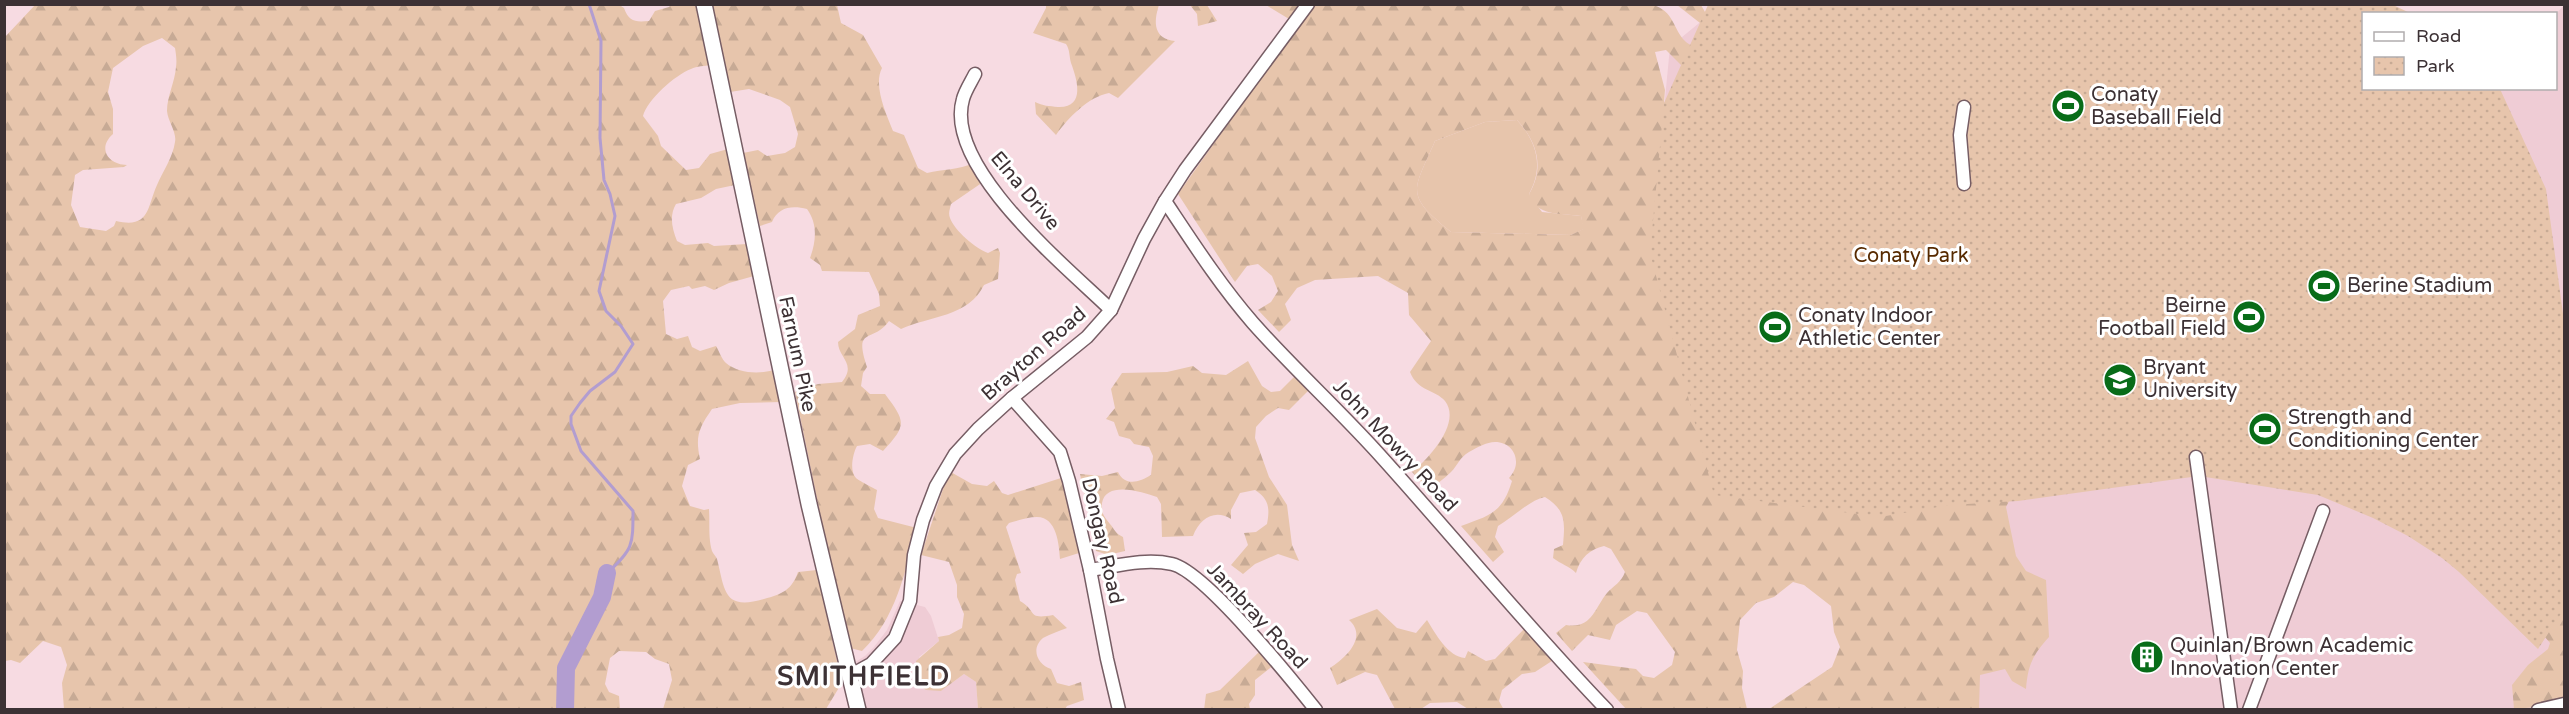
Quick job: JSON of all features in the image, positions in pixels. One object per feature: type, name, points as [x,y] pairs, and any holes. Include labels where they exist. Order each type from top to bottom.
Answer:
[{"type":"main road","name":"Farnum Pike","points":[[704,4],[808,504],[858,710]]},
{"type":"street","name":"Brayton Road","points":[[851,675],[871,664],[895,638],[910,601],[914,555],[923,520],[936,486],[955,454],[1012,398],[1087,337],[1112,310],[1144,239],[1165,201],[1185,170],[1308,4]]},
{"type":"street","name":"Elna Drive","points":[[975,74],[962,100],[962,124],[972,159],[993,191],[1026,227],[1112,310]]},
{"type":"street","points":[[1964,107],[1960,135],[1964,183]]},
{"type":"street","name":"John Mowry Road","points":[[1165,201],[1228,293],[1254,324],[1375,450],[1520,612],[1555,655],[1607,710]]},
{"type":"street","name":"Dongay Road","points":[[1012,398],[1060,452],[1090,570],[1119,710]]},
{"type":"street","points":[[2196,457],[2231,710]]},
{"type":"street","points":[[2249,710],[2323,511]]},
{"type":"street","name":"Jambray Road","points":[[1090,570],[1151,561],[1175,564],[1196,577],[1221,601],[1316,710]]},
{"type":"street","points":[[2538,710],[2559,707]]},
{"type":"shaded area","name":"Conaty Park","points":[[2564,5],[2564,709],[1956,709],[1650,253],[1670,47],[1710,14],[2362,14],[2362,90],[2557,90],[2557,13]]},
{"type":"shaded area","points":[[900,601],[925,607],[931,616],[939,641],[919,657],[941,691],[964,674],[976,682],[978,709],[853,709],[844,669],[865,656],[874,647],[887,630]]},
{"type":"green space","points":[[36,4],[618,4],[624,8],[630,19],[640,21],[649,21],[655,11],[671,5],[699,5],[711,65],[693,68],[677,77],[662,89],[643,116],[658,136],[661,146],[686,170],[699,168],[710,154],[728,149],[735,185],[716,189],[701,198],[676,204],[672,213],[673,227],[677,241],[685,245],[747,244],[754,276],[714,290],[705,286],[692,289],[689,286],[671,290],[663,301],[666,334],[677,339],[688,336],[692,347],[700,351],[716,346],[725,362],[743,371],[774,370],[781,402],[740,403],[712,409],[699,433],[700,459],[688,465],[682,486],[690,506],[709,509],[712,551],[717,559],[728,595],[733,600],[751,602],[776,595],[793,583],[798,572],[817,570],[840,675],[840,686],[826,709],[663,709],[672,680],[669,664],[655,659],[646,652],[619,651],[610,658],[605,684],[609,692],[619,696],[620,710],[64,709],[62,683],[67,665],[61,647],[43,641],[20,663],[5,661],[4,38]],"holes":[[[162,38],[175,48],[175,73],[167,111],[175,134],[174,148],[146,214],[135,222],[116,221],[114,226],[106,231],[80,227],[71,205],[75,175],[83,170],[127,165],[110,159],[105,150],[108,139],[113,134],[113,109],[108,92],[113,68],[143,46]]]},
{"type":"green space","points":[[1299,4],[1289,19],[1266,5]]},
{"type":"green space","points":[[1313,4],[1653,5],[1660,8],[1669,16],[1686,42],[1698,48],[1683,67],[1666,50],[1655,52],[1665,90],[1664,102],[1678,123],[2013,493],[2006,507],[2016,556],[2026,571],[2046,580],[2049,637],[2032,660],[2026,689],[2012,681],[2005,669],[1980,675],[1979,709],[1769,709],[1832,667],[1840,647],[1834,632],[1831,606],[1804,585],[1793,582],[1774,597],[1756,603],[1740,620],[1737,650],[1743,671],[1742,688],[1747,709],[1626,709],[1583,662],[1636,669],[1643,676],[1654,678],[1672,665],[1675,652],[1647,613],[1637,611],[1616,625],[1610,640],[1588,635],[1572,651],[1556,633],[1566,625],[1582,624],[1587,621],[1607,593],[1621,579],[1625,572],[1611,549],[1604,546],[1594,549],[1580,563],[1576,573],[1553,558],[1554,549],[1563,545],[1564,523],[1557,507],[1545,497],[1527,505],[1498,526],[1495,537],[1504,552],[1493,562],[1461,526],[1494,511],[1508,492],[1512,481],[1509,478],[1516,466],[1516,460],[1512,450],[1502,443],[1489,443],[1469,452],[1448,475],[1429,490],[1412,472],[1441,440],[1449,420],[1449,410],[1441,397],[1417,383],[1410,372],[1431,341],[1409,315],[1408,293],[1378,276],[1315,280],[1297,288],[1285,304],[1291,320],[1279,332],[1258,310],[1271,302],[1278,291],[1272,276],[1258,264],[1247,266],[1235,282],[1178,194]],"holes":[[[1517,120],[1524,128],[1537,155],[1537,174],[1529,194],[1533,201],[1538,207],[1550,213],[1581,216],[1583,229],[1571,235],[1451,232],[1419,200],[1418,182],[1435,141],[1485,122]]]},
{"type":"green space","points":[[713,5],[837,5],[841,23],[863,35],[882,68],[879,83],[884,108],[893,131],[904,135],[918,168],[927,173],[974,163],[986,180],[951,204],[949,214],[956,228],[978,248],[988,253],[998,248],[1000,253],[998,279],[984,285],[969,304],[959,310],[901,329],[889,321],[883,328],[867,337],[862,345],[867,367],[863,373],[861,386],[870,394],[885,394],[897,411],[901,423],[900,429],[883,451],[870,444],[857,446],[853,457],[854,475],[877,490],[874,509],[878,518],[917,528],[898,594],[891,610],[874,638],[862,651],[850,648],[846,640],[795,392],[818,384],[842,382],[848,370],[838,342],[855,329],[858,315],[880,306],[879,294],[869,272],[822,271],[820,265],[810,258],[815,233],[811,215],[807,209],[786,208],[778,213],[772,222],[760,226],[743,153],[758,150],[767,156],[785,153],[795,147],[798,134],[790,107],[780,100],[749,89],[730,92]]},
{"type":"green space","points":[[1046,5],[1159,5],[1156,18],[1157,29],[1163,37],[1175,41],[1118,98],[1109,93],[1094,99],[1073,115],[1056,135],[1036,114],[1035,102],[1049,106],[1067,106],[1076,98],[1077,84],[1066,44],[1033,33]]},
{"type":"green space","points":[[1190,5],[1207,5],[1217,21],[1198,26],[1197,14]]},
{"type":"green space","points":[[1677,5],[1701,5],[1709,19],[1700,23]]},
{"type":"green space","name":"Conaty Park","points":[[1708,5],[2393,5],[2408,12],[2362,12],[2362,90],[2500,90],[2546,189],[2564,321],[2564,609],[2538,649],[2442,558],[2408,536],[2373,518],[2318,495],[2199,476],[2018,501],[1950,505],[1880,517],[1714,495],[1650,253],[1664,103]]},
{"type":"green space","points":[[1517,120],[1534,146],[1536,155],[1536,174],[1529,194],[1542,212],[1581,216],[1584,229],[1571,235],[1451,232],[1426,209],[1419,200],[1417,191],[1418,182],[1435,141],[1485,122]]},
{"type":"green space","points":[[1248,361],[1262,386],[1271,392],[1280,391],[1299,372],[1314,385],[1289,410],[1278,408],[1266,416],[1256,427],[1255,438],[1269,477],[1287,505],[1292,545],[1299,561],[1278,554],[1255,564],[1243,574],[1231,565],[1248,545],[1244,533],[1256,532],[1267,524],[1266,500],[1255,490],[1240,493],[1231,510],[1231,519],[1214,515],[1200,524],[1193,536],[1162,537],[1161,504],[1157,497],[1126,490],[1110,492],[1102,503],[1103,512],[1115,531],[1123,537],[1125,551],[1108,555],[1096,551],[1080,474],[1102,476],[1118,472],[1125,480],[1133,482],[1151,475],[1153,456],[1149,447],[1134,444],[1130,439],[1119,436],[1114,422],[1106,419],[1115,408],[1111,389],[1122,373],[1167,372],[1193,366],[1202,373],[1226,375]]},
{"type":"green space","points":[[949,471],[972,484],[987,486],[994,481],[1002,493],[1008,495],[1061,478],[1079,553],[1060,559],[1056,533],[1044,518],[1026,518],[1009,523],[1006,527],[1021,573],[1017,574],[1015,580],[1020,601],[1033,614],[1053,615],[1067,628],[1043,638],[1037,647],[1037,656],[1042,664],[1051,669],[1057,683],[1069,686],[1081,682],[1084,700],[1067,706],[1065,709],[978,709],[976,682],[964,674],[941,691],[926,690],[917,684],[916,661],[939,641],[938,637],[949,635],[962,628],[964,614],[957,597],[957,585],[949,562],[921,555]]},
{"type":"green space","points":[[2564,606],[2564,709],[2536,707],[2514,709],[2512,685],[2528,665],[2548,649],[2550,643],[2528,617]]},
{"type":"green space","points":[[1377,609],[1397,628],[1416,633],[1427,620],[1448,649],[1459,657],[1465,658],[1468,651],[1486,661],[1495,659],[1528,625],[1558,657],[1535,672],[1522,674],[1502,690],[1499,701],[1504,710],[1468,709],[1457,702],[1430,703],[1421,709],[1395,709],[1377,675],[1365,672],[1337,685],[1330,668],[1348,653],[1356,640],[1354,627],[1349,620]]},
{"type":"green space","points":[[1261,650],[1274,665],[1255,680],[1255,695],[1249,704],[1250,709],[1204,710],[1206,694],[1220,690]]},
{"type":"waterway","points":[[589,4],[601,41],[600,138],[604,180],[615,216],[599,291],[606,311],[621,326],[633,344],[615,372],[590,391],[571,416],[571,424],[581,451],[633,511],[630,546],[607,573]]},
{"type":"waterway","points":[[565,710],[566,668],[602,597],[607,573]]},
{"type":"place","name":"Conaty Baseball Field","points":[[2068,106]]},
{"type":"place","name":"Berine Stadium","points":[[2324,286]]},
{"type":"place","name":"Beirne Football Field","points":[[2249,317]]},
{"type":"place","name":"Conaty Indoor Athletic Center","points":[[1775,327]]},
{"type":"place","name":"Bryant University","points":[[2120,380]]},
{"type":"place","name":"Strength and Conditioning Center","points":[[2265,429]]},
{"type":"place","name":"Quinlan/Brown Academic Innovation Center","points":[[2147,657]]},
{"type":"district","name":"SMITHFIELD","points":[[864,676]]}]
